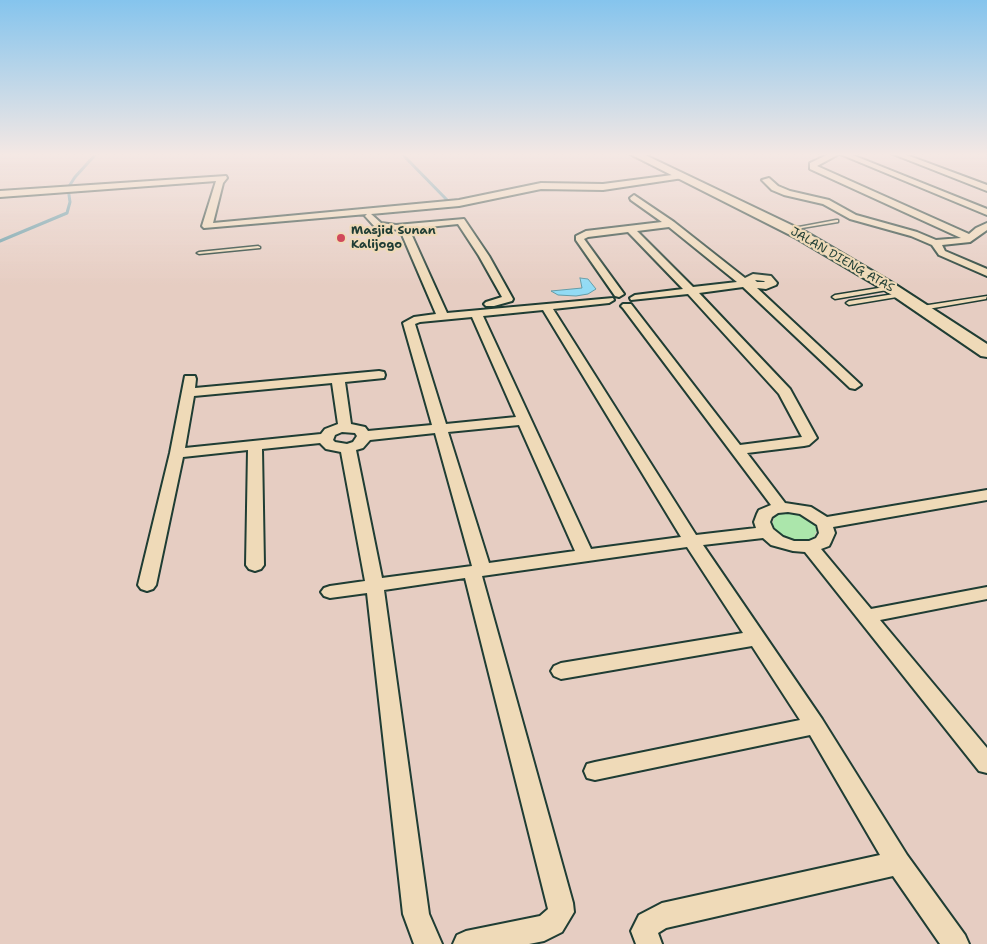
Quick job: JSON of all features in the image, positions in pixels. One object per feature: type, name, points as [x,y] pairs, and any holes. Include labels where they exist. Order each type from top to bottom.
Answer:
[{"type":"street","points":[[214,198],[206,226],[459,203],[483,198]]},
{"type":"street","points":[[634,198],[671,224],[748,284],[855,385]]},
{"type":"street","name":"JALAN DIENG ATAS","points":[[725,198],[790,230],[896,291],[987,352]]},
{"type":"street","points":[[809,198],[826,202],[853,217],[914,234],[935,243],[962,241],[987,226]]},
{"type":"street","points":[[884,198],[971,236],[987,241]]},
{"type":"street","points":[[953,198],[987,212]]},
{"type":"street","points":[[461,208],[464,217],[462,221],[508,299],[418,319],[409,323],[408,326],[441,428],[561,912],[553,924],[544,928],[466,944]]},
{"type":"street","points":[[370,216],[374,223],[378,225],[403,227],[462,221]]},
{"type":"street","points":[[671,224],[586,234],[579,238],[614,297],[613,304],[748,284]]},
{"type":"street","points":[[403,227],[442,313]]},
{"type":"street","points":[[630,229],[785,392],[810,438],[804,442],[736,450]]},
{"type":"street","points":[[935,243],[942,253],[987,273]]},
{"type":"street","points":[[442,313],[476,313],[614,297]]},
{"type":"street","points":[[631,302],[736,450],[780,508]]},
{"type":"street","points":[[546,306],[692,542],[815,725],[898,863],[956,944]]},
{"type":"street","points":[[476,313],[585,555]]},
{"type":"street","points":[[147,585],[177,453],[189,386],[338,379],[379,375]]},
{"type":"street","points":[[338,379],[345,428]]},
{"type":"street","points":[[364,436],[525,420]]},
{"type":"street","points":[[177,453],[326,438],[335,430],[345,428],[360,430],[364,436]]},
{"type":"street","points":[[326,438],[326,441],[331,446],[348,448],[358,445],[364,436]]},
{"type":"street","points":[[255,445],[255,565]]},
{"type":"street","points":[[348,448],[375,586],[416,914],[423,935],[429,944]]},
{"type":"street","points":[[824,523],[987,495]]},
{"type":"street","points":[[780,508],[805,510],[824,523],[828,533],[826,538],[817,545],[810,547],[785,544],[766,532],[762,522],[763,518],[769,511],[780,508]]},
{"type":"street","points":[[330,592],[585,555],[766,532]]},
{"type":"street","points":[[810,547],[987,764]]},
{"type":"street","points":[[868,616],[983,599]]},
{"type":"street","points":[[562,671],[756,638]]},
{"type":"street","points":[[595,771],[815,725]]},
{"type":"street","points":[[649,944],[644,931],[648,924],[662,916],[898,863]]},
{"type":"lane","points":[[790,230],[836,221]]},
{"type":"lane","points":[[199,253],[258,247]]},
{"type":"lane","points":[[835,297],[896,291]]},
{"type":"lane","points":[[849,303],[896,291]]},
{"type":"lane","points":[[922,308],[986,297]]},
{"type":"green space","points":[[793,513],[806,517],[816,525],[817,530],[814,537],[808,540],[793,540],[779,534],[774,529],[772,525],[775,516]]},
{"type":"water","points":[[580,278],[588,279],[596,289],[588,294],[576,296],[558,295],[551,291],[582,288]]},
{"type":"waterway","points":[[0,241],[67,213],[69,198]]},
{"type":"waterway","points":[[445,198],[449,202]]},
{"type":"place","name":"Masjid Sunan Kalijogo","points":[[341,238]]}]
